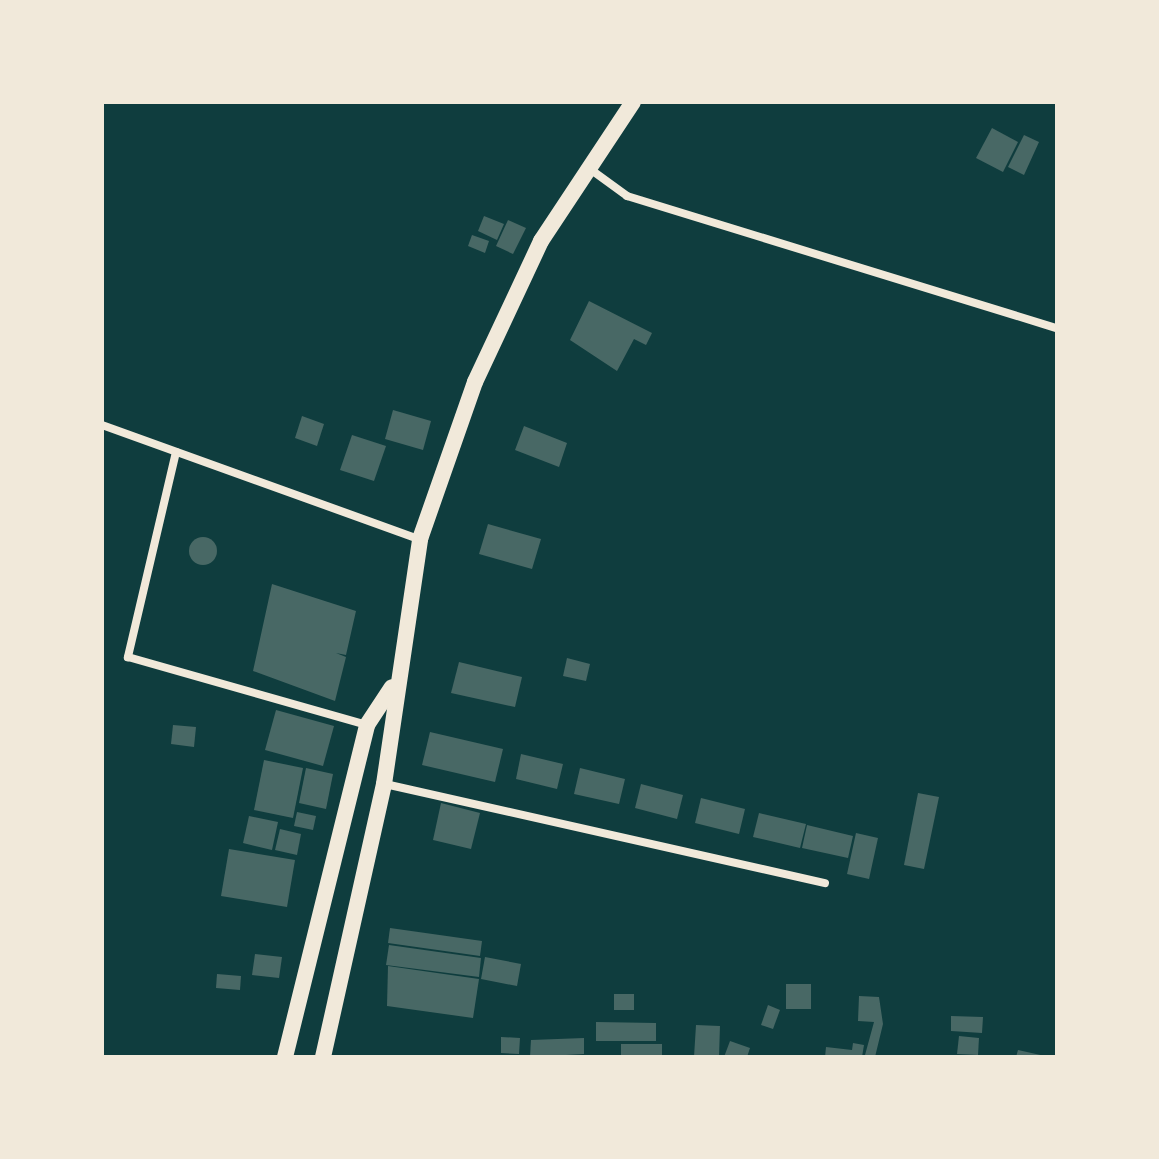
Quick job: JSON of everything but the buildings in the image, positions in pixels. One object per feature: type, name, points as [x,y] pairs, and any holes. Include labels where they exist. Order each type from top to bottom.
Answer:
[{"type":"main road","points":[[323,1057],[384,784],[393,685],[420,539],[475,382],[541,241],[633,102]]},
{"type":"main road","points":[[285,1057],[367,725],[393,685]]},
{"type":"street","points":[[589,168],[627,196],[1057,328]]},
{"type":"street","points":[[102,425],[420,539]]},
{"type":"street","points":[[176,452],[128,657],[138,666],[367,725]]},
{"type":"street","points":[[384,784],[825,883]]}]
